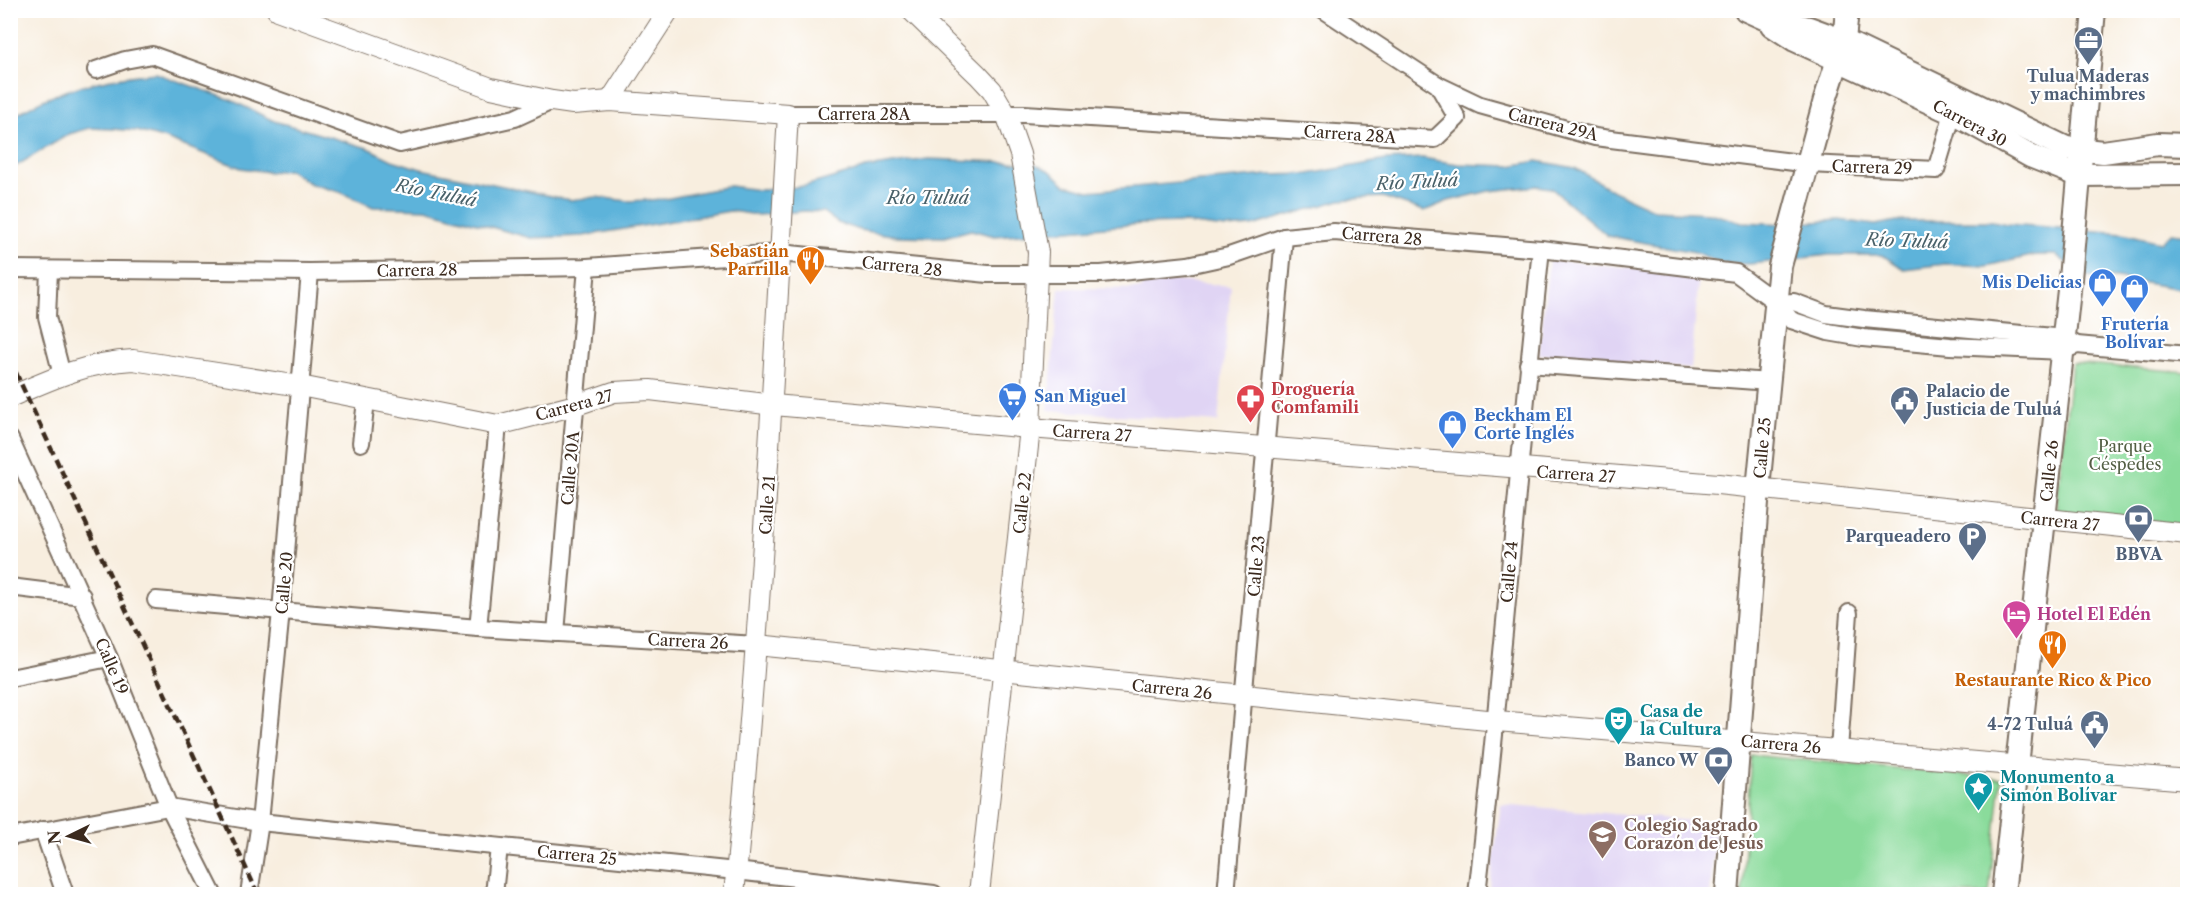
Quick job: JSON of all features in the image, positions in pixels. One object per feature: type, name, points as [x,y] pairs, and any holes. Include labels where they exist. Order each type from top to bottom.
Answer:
[{"type":"main road","name":"Calle 25","points":[[1727,894],[1758,489],[1780,266],[1841,50],[1847,10]]},
{"type":"main road","name":"Calle 26","points":[[2003,894],[2044,520],[2068,345],[2069,290],[2094,10]]},
{"type":"main road","name":"Carrera 30","points":[[1756,15],[1790,22],[2030,156],[2078,175],[2187,174]]},
{"type":"main road","name":"Carrera 30","points":[[1841,50],[2055,144],[2081,151],[2115,151],[2158,144],[2187,145]]},
{"type":"street","name":"Carrera 28A","points":[[277,10],[491,88],[573,104],[610,101],[788,114],[1006,114],[1435,139],[1458,118],[1438,85]]},
{"type":"street","points":[[610,101],[669,10]]},
{"type":"street","points":[[911,10],[978,75],[1006,114]]},
{"type":"street","name":"Carrera 29A","points":[[1324,10],[1438,85],[1480,105],[1595,137],[1806,172]]},
{"type":"street","points":[[96,70],[125,60],[152,55],[400,144],[515,118],[552,101]]},
{"type":"street","name":"Carrera 29","points":[[1806,172],[1936,170],[1953,113]]},
{"type":"street","name":"Calle 21","points":[[734,894],[758,645],[774,405],[788,114]]},
{"type":"street","name":"Calle 22","points":[[978,894],[1030,428],[1039,275],[1038,252],[1020,154],[1006,114]]},
{"type":"street","points":[[2158,144],[2187,134]]},
{"type":"street","name":"Carrera 28","points":[[10,270],[310,272],[587,267],[780,253],[988,274],[1039,275],[1137,272],[1188,265],[1229,256],[1284,237],[1334,232],[1540,249],[1736,273],[1777,303],[1791,320],[1828,332],[1854,336],[1950,346],[2068,345],[2187,355]]},
{"type":"street","name":"Calle 23","points":[[1226,894],[1284,237]]},
{"type":"street","name":"Calle 24","points":[[1477,894],[1497,721],[1518,470],[1540,249]]},
{"type":"street","name":"Calle 20A","points":[[556,633],[587,267]]},
{"type":"street","points":[[50,270],[47,317],[62,375]]},
{"type":"street","name":"Calle 20","points":[[249,894],[260,822],[281,611],[310,272]]},
{"type":"street","name":"Carrera 27","points":[[10,397],[90,365],[133,360],[300,386],[366,401],[498,424],[576,405],[614,392],[650,390],[774,405],[1030,428],[1758,489],[2187,534]]},
{"type":"street","points":[[1528,364],[1769,382]]},
{"type":"street","points":[[361,443],[366,401]]},
{"type":"street","points":[[478,628],[498,424]]},
{"type":"street","name":"Calle 19","points":[[10,439],[109,658],[169,807],[213,894]]},
{"type":"street","points":[[10,587],[82,596]]},
{"type":"street","name":"Carrera 26","points":[[156,600],[478,628],[758,645],[1244,697],[1497,721],[2187,780]]},
{"type":"street","points":[[1839,750],[1849,613]]},
{"type":"street","points":[[10,678],[109,658]]},
{"type":"street","points":[[10,837],[169,807]]},
{"type":"street","name":"Carrera 25","points":[[169,807],[260,822],[736,871],[934,894]]},
{"type":"street","points":[[43,830],[65,894]]},
{"type":"street","points":[[494,894],[499,847]]},
{"type":"shaded area","points":[[1549,260],[1699,274],[1691,369],[1539,354]]},
{"type":"shaded area","points":[[1143,278],[1231,286],[1218,422],[1048,410],[1059,288],[1142,289]]},
{"type":"shaded area","name":"Colegio Sagrado Corazón de Jesús","points":[[1501,804],[1716,823],[1710,894],[1489,894]]},
{"type":"green space","name":"Parque Céspedes","points":[[2072,363],[2187,372],[2187,526],[2056,511]]},
{"type":"green space","points":[[1751,755],[2001,779],[1989,894],[1742,894]]},
{"type":"water","name":"Río Tuluá","points":[[155,73],[231,100],[274,121],[368,148],[392,160],[421,169],[570,200],[596,197],[628,201],[665,199],[730,186],[759,190],[780,189],[805,186],[866,168],[928,159],[1033,163],[1050,171],[1066,185],[1089,191],[1268,175],[1309,174],[1386,160],[1422,158],[1458,164],[1510,166],[1537,161],[1575,168],[1613,191],[1655,210],[1709,213],[1742,222],[1787,224],[1839,220],[1875,225],[1897,221],[1992,221],[2123,233],[2160,242],[2172,233],[2187,235],[2187,290],[2116,278],[2083,276],[2056,255],[2036,255],[1986,266],[1945,264],[1904,269],[1882,255],[1829,255],[1750,264],[1720,263],[1695,252],[1608,236],[1551,188],[1537,186],[1489,191],[1448,201],[1424,211],[1383,197],[1340,200],[1252,226],[1226,228],[1185,223],[1141,224],[995,236],[971,230],[944,237],[897,236],[860,230],[838,223],[823,212],[805,211],[758,215],[730,211],[583,236],[531,238],[426,209],[373,207],[340,192],[311,184],[289,170],[268,172],[241,168],[166,139],[137,131],[90,128],[69,134],[11,169],[11,118],[44,99],[80,86]]},
{"type":"railway","points":[[10,360],[258,894]]},
{"type":"place","name":"Tulua Maderas y machimbres","points":[[2088,66]]},
{"type":"place","name":"Sebastián Parrilla","points":[[810,286]]},
{"type":"place","name":"Mis Delicias","points":[[2103,308]]},
{"type":"place","name":"Frutería Bolívar","points":[[2135,314]]},
{"type":"place","name":"San Miguel","points":[[1013,422]]},
{"type":"place","name":"Droguería Comfamili","points":[[1250,424]]},
{"type":"place","name":"Palacio de Justicia de Tuluá","points":[[1905,426]]},
{"type":"place","name":"Beckham El Corte Inglés","points":[[1453,450]]},
{"type":"place","name":"BBVA","points":[[2139,544]]},
{"type":"place","name":"Parqueadero","points":[[1972,562]]},
{"type":"place","name":"Hotel El Edén","points":[[2016,640]]},
{"type":"place","name":"Restaurante Rico & Pico","points":[[2053,670]]},
{"type":"place","name":"Casa de la Cultura","points":[[1619,746]]},
{"type":"place","name":"4-72 Tuluá","points":[[2094,750]]},
{"type":"place","name":"Banco W","points":[[1719,786]]},
{"type":"place","name":"Monumento a Simón Bolívar","points":[[1979,812]]},
{"type":"place","name":"Colegio Sagrado Corazón de Jesús","points":[[1603,860]]}]
